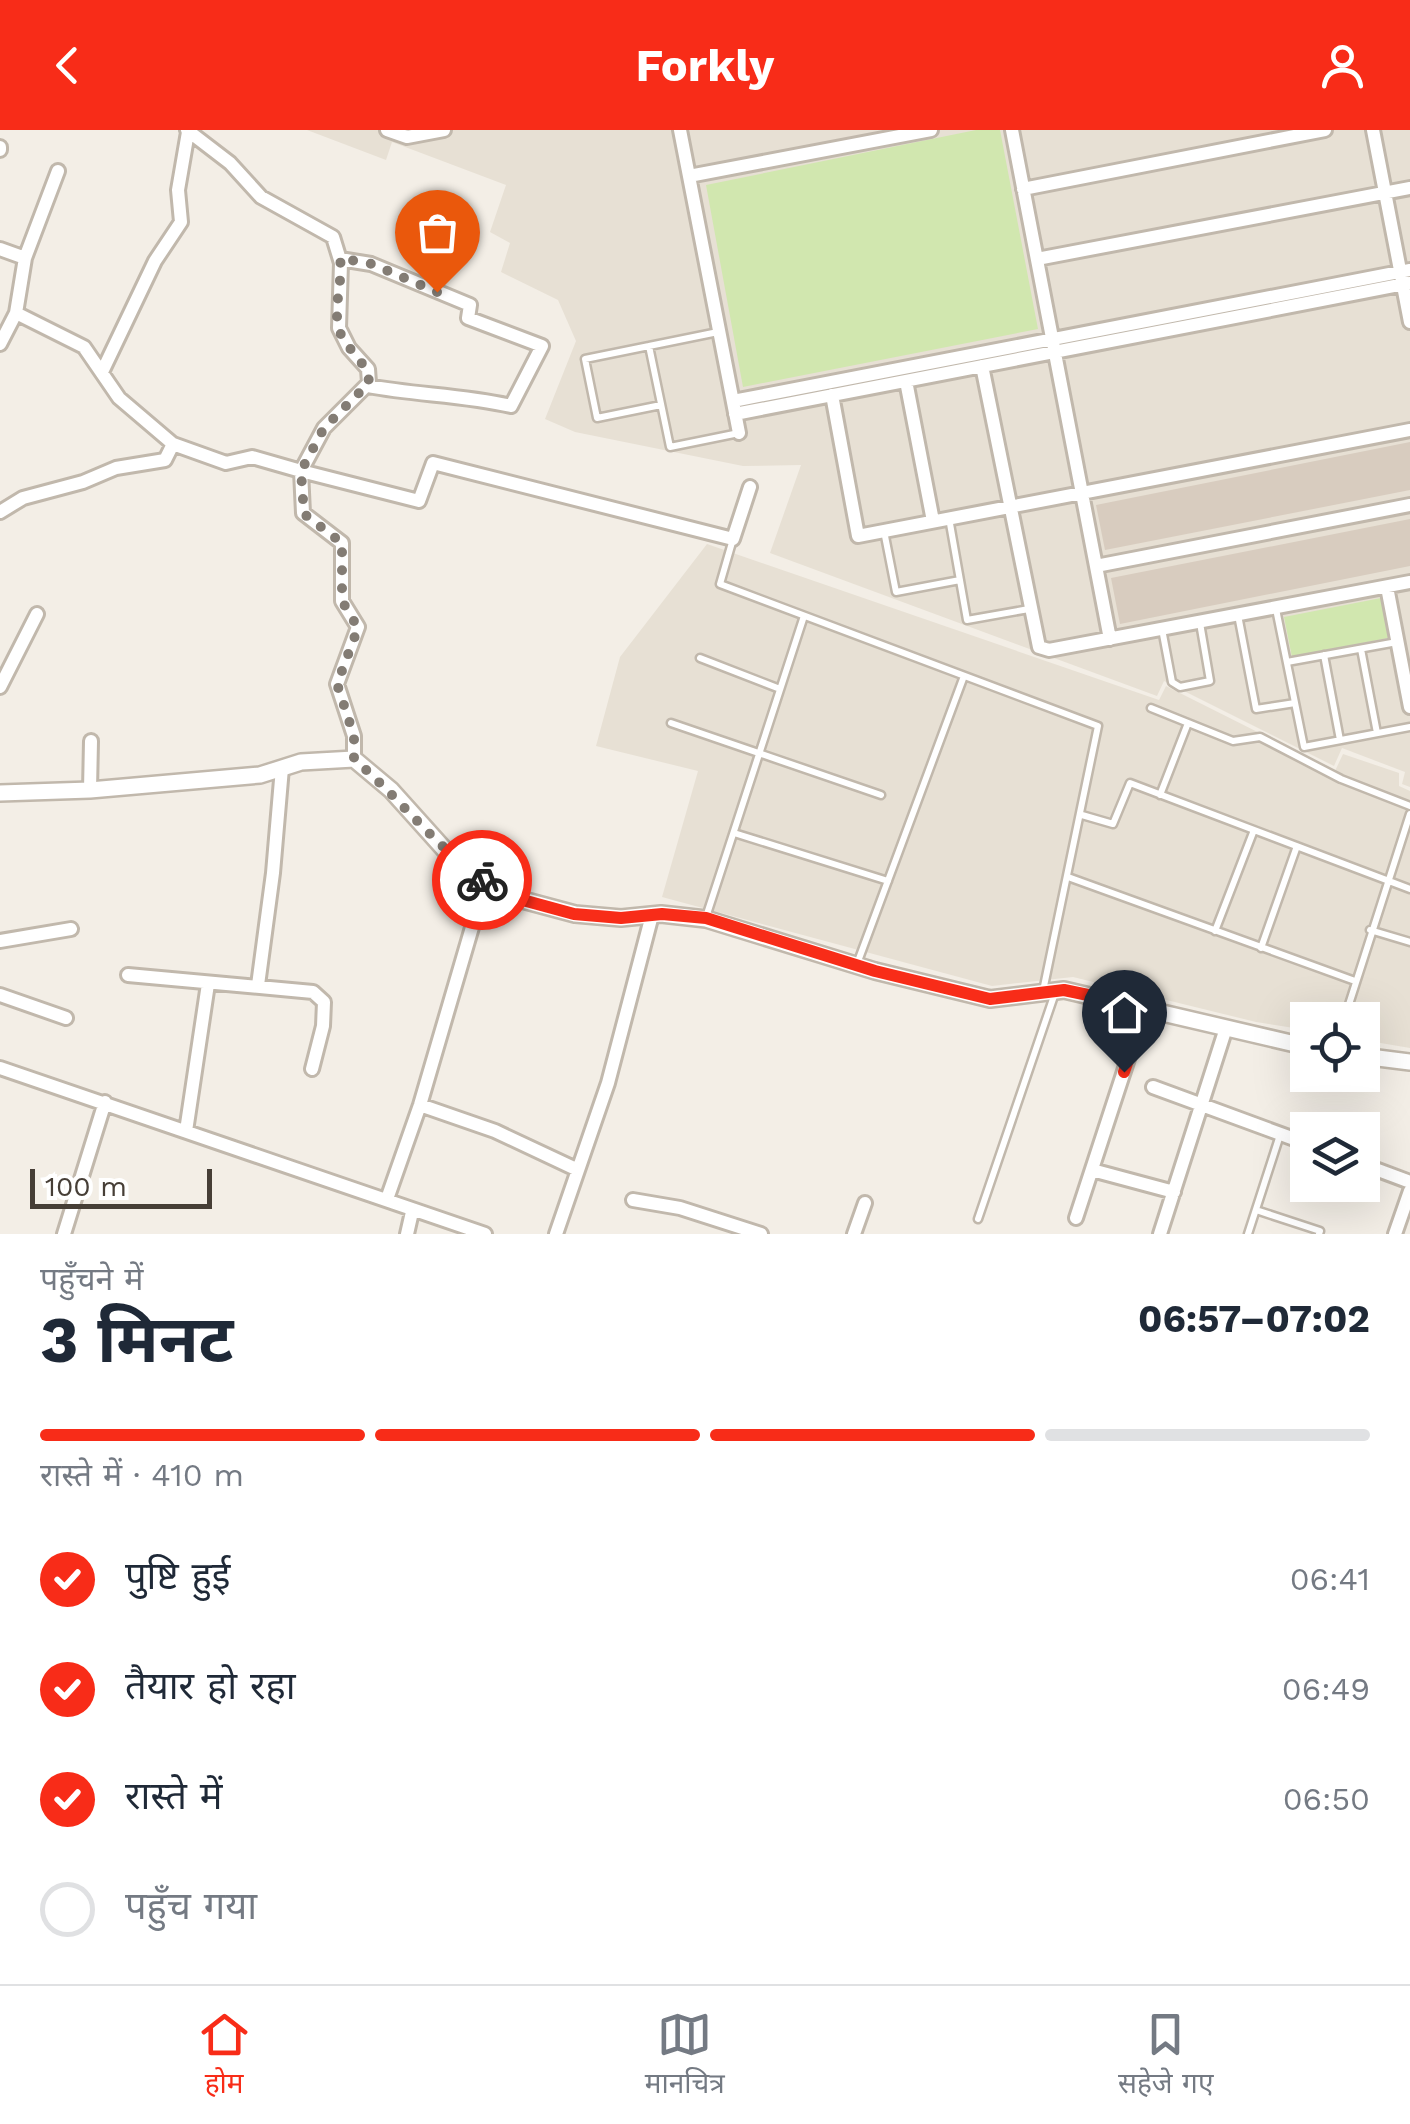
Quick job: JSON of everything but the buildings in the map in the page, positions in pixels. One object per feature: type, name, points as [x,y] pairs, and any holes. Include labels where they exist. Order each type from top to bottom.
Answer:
[{"type":"street","points":[[388,130],[407,137],[444,130]]},
{"type":"street","points":[[680,130],[739,433]]},
{"type":"street","points":[[689,176],[931,130]]},
{"type":"street","points":[[1012,130],[1110,639]]},
{"type":"street","points":[[1023,189],[1326,130]]},
{"type":"street","points":[[1374,130],[1406,277],[1410,322]]},
{"type":"street","points":[[102,372],[155,261],[181,222],[178,190],[187,131],[230,163],[260,197],[327,231],[336,243],[340,258],[338,328],[348,348],[368,370],[368,386],[324,428],[301,471],[304,514],[342,543],[342,601],[358,628],[337,684],[354,736],[354,759]]},
{"type":"street","points":[[0,344],[16,314],[25,258],[58,171]]},
{"type":"street","points":[[1037,259],[1410,188]]},
{"type":"street","points":[[0,248],[25,258]]},
{"type":"street","points":[[340,258],[372,264],[470,305],[468,318],[542,346],[511,406],[466,396],[420,396],[368,386]]},
{"type":"street","points":[[734,407],[1406,277]]},
{"type":"street","points":[[16,314],[84,347],[119,398],[174,444],[226,463],[252,457],[419,501],[433,463],[732,539],[750,487]]},
{"type":"street","points":[[734,407],[906,381],[982,366],[1053,345]]},
{"type":"street","points":[[982,366],[1038,647],[1049,650],[1410,582]]},
{"type":"street","points":[[906,381],[933,521]]},
{"type":"street","points":[[832,395],[858,536],[1410,430]]},
{"type":"street","points":[[0,512],[23,498],[83,482],[116,468],[165,460],[174,444]]},
{"type":"street","points":[[1096,566],[1410,505]]},
{"type":"street","points":[[1386,586],[1410,707]]},
{"type":"street","points":[[0,687],[37,614]]},
{"type":"street","points":[[90,790],[91,740]]},
{"type":"street","points":[[0,793],[90,790],[260,775],[301,762],[354,759],[391,790],[453,858],[519,899],[574,914],[706,918],[857,965],[990,999],[1064,990],[1290,1044]]},
{"type":"street","points":[[258,985],[282,768]]},
{"type":"street","points":[[386,1200],[420,1106],[486,882]]},
{"type":"street","points":[[556,1234],[608,1083],[652,915]]},
{"type":"street","points":[[0,941],[71,929]]},
{"type":"street","points":[[128,975],[313,992],[324,1002],[324,1026],[312,1069]]},
{"type":"street","points":[[186,1131],[208,984]]},
{"type":"street","points":[[0,995],[66,1018]]},
{"type":"street","points":[[1076,1218],[1146,1007]]},
{"type":"street","points":[[1160,1234],[1226,1028]]},
{"type":"street","points":[[1380,1058],[1410,1062]]},
{"type":"street","points":[[0,1068],[485,1234]]},
{"type":"street","points":[[1152,1087],[1290,1137]]},
{"type":"street","points":[[64,1234],[105,1102]]},
{"type":"street","points":[[420,1106],[495,1131],[578,1170]]},
{"type":"street","points":[[1092,1170],[1174,1192]]},
{"type":"street","points":[[1380,1171],[1410,1182]]},
{"type":"street","points":[[1395,1234],[1410,1192]]},
{"type":"street","points":[[633,1200],[680,1208],[761,1234]]},
{"type":"street","points":[[854,1234],[865,1203]]},
{"type":"street","points":[[407,1234],[412,1212]]},
{"type":"lane","points":[[661,406],[597,418],[585,359],[719,331]]},
{"type":"lane","points":[[648,346],[670,446],[739,433]]},
{"type":"lane","points":[[949,518],[967,620],[1030,608]]},
{"type":"lane","points":[[884,531],[896,592],[960,580]]},
{"type":"lane","points":[[732,539],[720,584],[1098,726],[1049,992],[978,1220]]},
{"type":"lane","points":[[1276,608],[1304,747],[1410,727]]},
{"type":"lane","points":[[1238,614],[1256,709],[1296,703]]},
{"type":"lane","points":[[706,918],[804,616]]},
{"type":"lane","points":[[1162,629],[1172,682],[1180,687],[1210,681],[1200,622]]},
{"type":"lane","points":[[1287,662],[1398,642]]},
{"type":"lane","points":[[1361,649],[1377,733]]},
{"type":"lane","points":[[1324,655],[1340,740]]},
{"type":"lane","points":[[700,658],[780,688]]},
{"type":"lane","points":[[857,965],[964,676]]},
{"type":"lane","points":[[1151,708],[1233,741],[1260,737],[1341,779],[1410,806]]},
{"type":"lane","points":[[671,722],[881,795]]},
{"type":"lane","points":[[1160,795],[1188,723]]},
{"type":"lane","points":[[1082,816],[1113,824],[1130,783],[1410,889]]},
{"type":"lane","points":[[1349,1002],[1410,814]]},
{"type":"lane","points":[[1215,931],[1254,830]]},
{"type":"lane","points":[[734,833],[888,881]]},
{"type":"lane","points":[[1261,948],[1297,846]]},
{"type":"lane","points":[[1068,877],[1355,981]]},
{"type":"lane","points":[[1370,930],[1410,942]]},
{"type":"lane","points":[[1248,1234],[1281,1134]]},
{"type":"lane","points":[[1256,1210],[1320,1231],[1319,1234]]},
{"type":"shaded area","points":[[307,130],[1410,130],[1410,787],[1402,784],[1405,772],[1342,748],[1334,766],[1164,681],[1157,696],[770,553],[801,465],[743,466],[575,432],[545,419],[576,341],[558,300],[501,272],[510,243],[490,232],[506,185],[392,142],[386,160]]},
{"type":"shaded area","points":[[707,544],[1159,700],[1166,686],[1335,771],[1343,754],[1399,773],[1399,786],[1410,791],[1410,1048],[1380,1043],[1380,1002],[1290,1002],[1290,1027],[1073,977],[992,986],[662,897],[698,771],[596,746],[620,657]]},
{"type":"green space","points":[[976,130],[1000,130],[1038,329],[743,387],[706,185]]},
{"type":"green space","points":[[1381,598],[1388,638],[1292,657],[1284,617]]},
{"type":"way so far","points":[[437,292],[372,264],[340,258],[338,328],[348,348],[368,370],[369,383],[324,428],[301,471],[304,514],[342,543],[342,601],[358,628],[337,684],[354,736],[354,759],[391,790],[453,858],[482,880]]},
{"type":"route","points":[[482,880],[519,899],[574,914],[706,918],[875,971],[990,999],[1064,990],[1146,1007],[1124,1072]]}]
